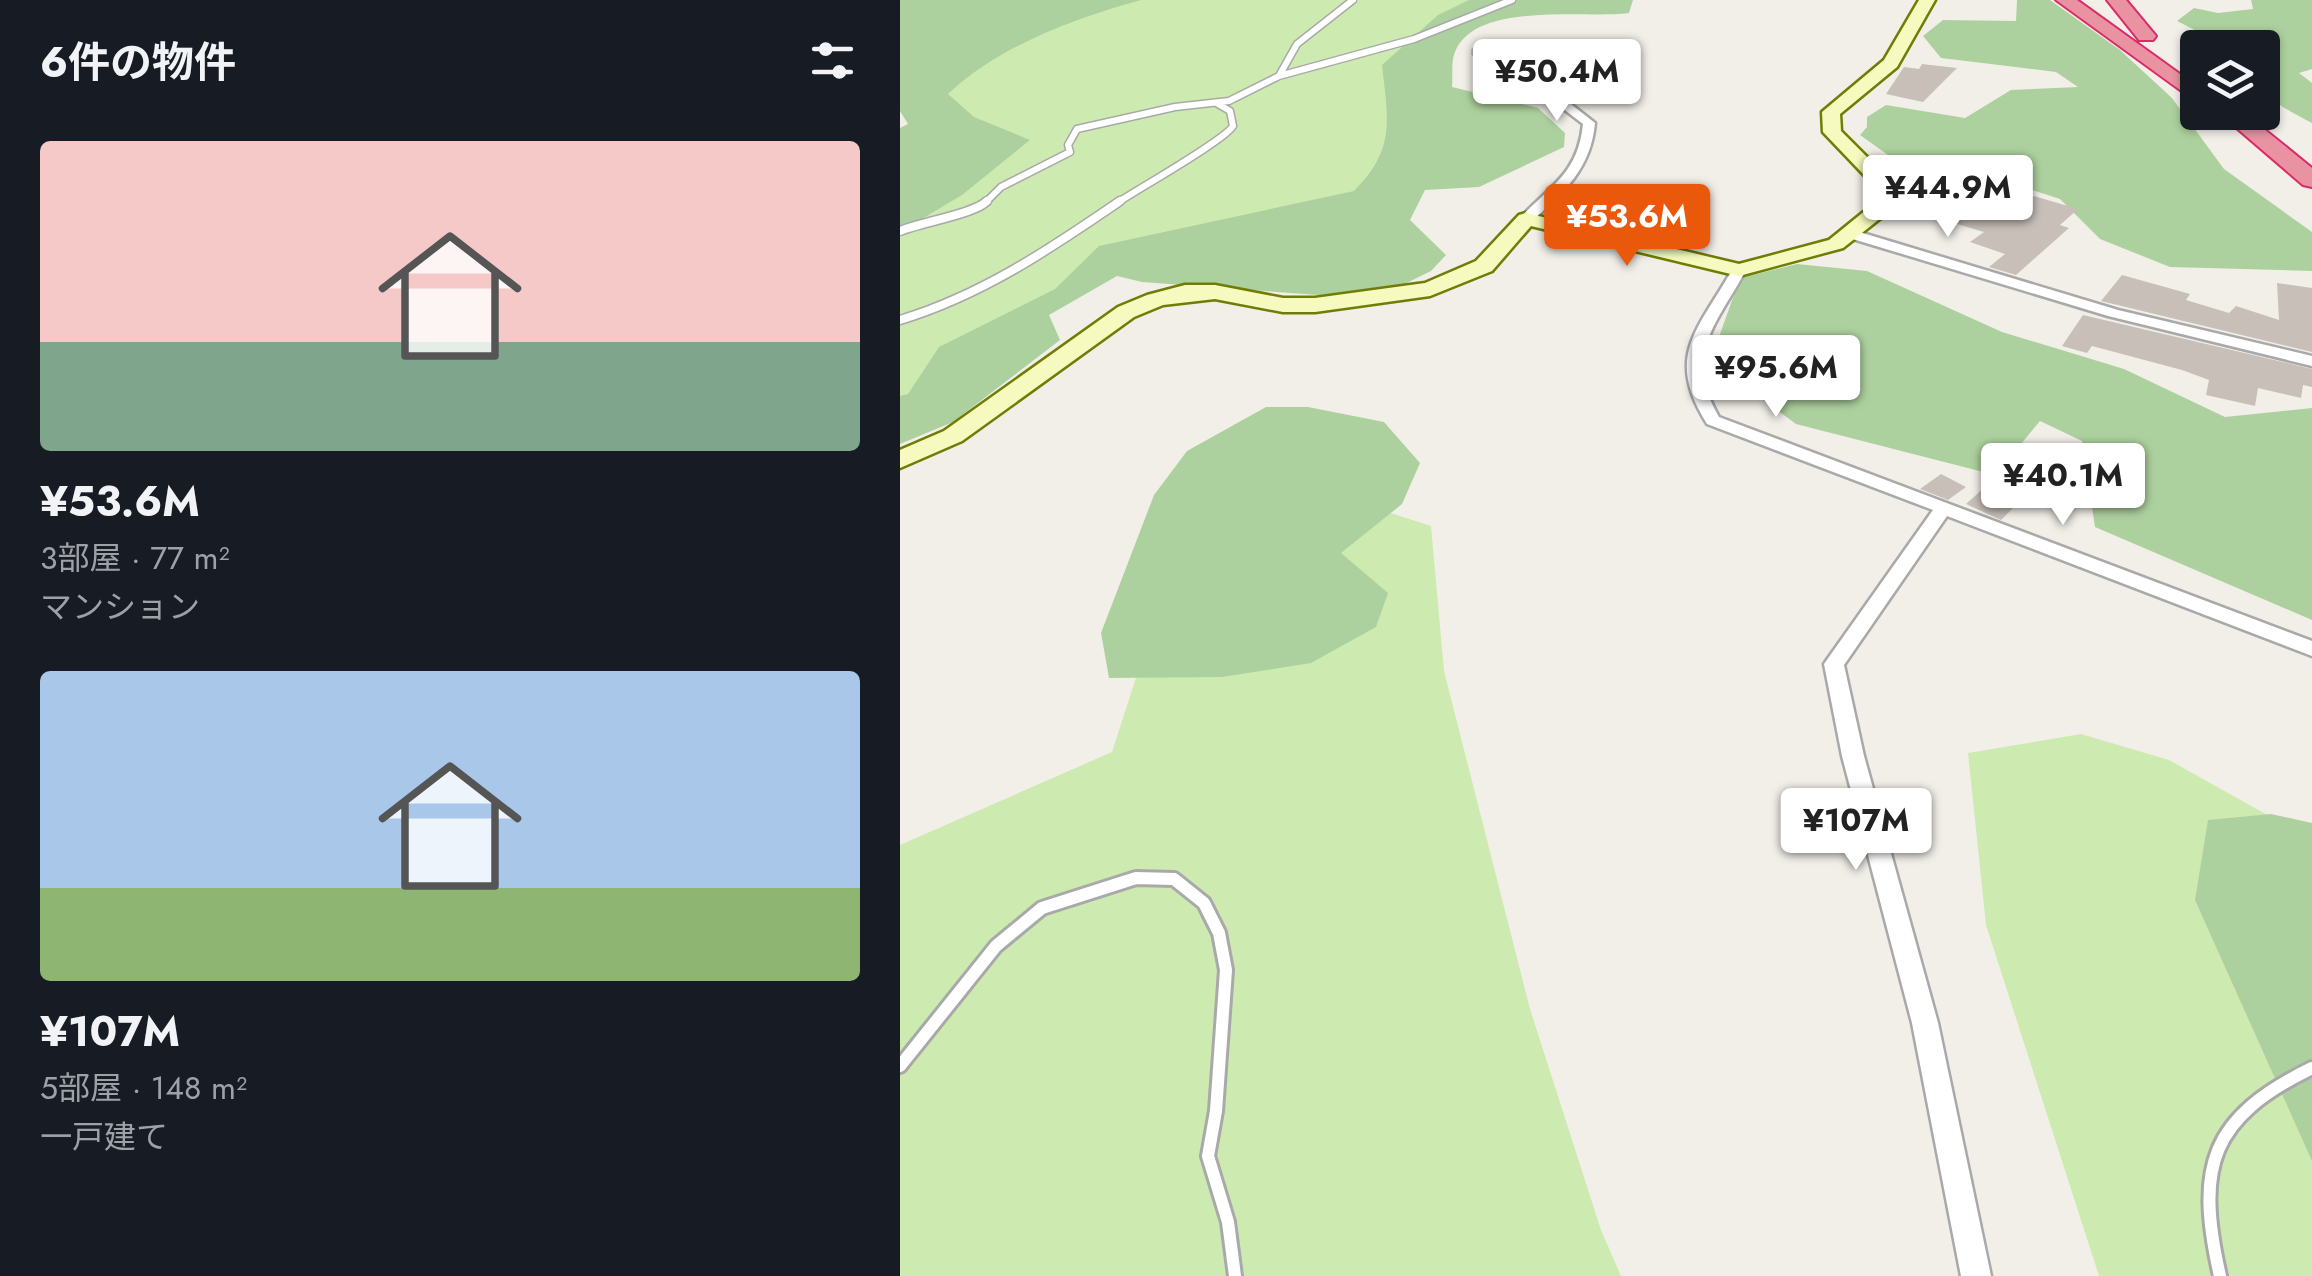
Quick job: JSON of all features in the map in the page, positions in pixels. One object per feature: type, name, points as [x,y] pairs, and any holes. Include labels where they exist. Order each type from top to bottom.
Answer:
[{"type":"highway","points":[[2065,0],[2180,84]]},
{"type":"highway","points":[[2108,0],[2180,67]]},
{"type":"highway","points":[[2116,0],[2146,36]]},
{"type":"highway","points":[[2248,130],[2312,180]]},
{"type":"street","points":[[1526,219],[1739,270],[1836,244],[1875,213],[1882,192],[1873,174],[1832,132],[1831,112],[1890,63],[1907,41],[1927,0]]},
{"type":"street","points":[[900,460],[953,436],[1126,312],[1156,300],[1184,292],[1215,292],[1284,305],[1315,305],[1430,289],[1484,266],[1526,219],[1579,171],[1589,148],[1590,124],[1552,95],[1550,75],[1543,67],[1478,52]]},
{"type":"street","points":[[1850,234],[2130,317],[2312,361]]},
{"type":"street","points":[[1739,270],[1692,354],[1692,380],[1713,420],[1942,510],[2168,590],[2312,650]]},
{"type":"street","points":[[1942,510],[1834,664],[1853,756],[1925,1023],[1976,1276]]},
{"type":"lane","points":[[1278,76],[1296,44],[1352,0]]},
{"type":"lane","points":[[900,231],[934,217],[980,208],[1001,187],[1070,152],[1068,145],[1077,129],[1175,107],[1216,104],[1278,76],[1414,39],[1512,0]]},
{"type":"lane","points":[[900,320],[953,304],[1044,254],[1174,164],[1227,136],[1233,126],[1230,111],[1216,104]]},
{"type":"lane","points":[[900,1066],[996,946],[1042,908],[1136,878],[1174,879],[1204,903],[1219,933],[1226,970],[1216,1111],[1208,1156],[1228,1222],[1236,1276]]},
{"type":"lane","points":[[2220,1276],[2209,1196],[2230,1122],[2271,1087],[2312,1068]]},
{"type":"green space","points":[[900,0],[1141,0],[1038,36],[990,62],[948,94],[974,117],[1030,140],[962,195],[900,232],[900,128],[908,124],[900,111]]},
{"type":"green space","points":[[1102,0],[1541,0],[1437,39],[1378,209],[1111,262],[900,414],[900,193],[916,80]]},
{"type":"green space","points":[[1469,0],[1633,0],[1629,13],[1505,19],[1482,26],[1465,38],[1454,55],[1452,87],[1538,108],[1565,133],[1564,147],[1479,187],[1425,190],[1410,220],[1446,255],[1431,271],[1374,299],[1142,282],[1117,276],[1049,315],[1060,340],[953,422],[900,444],[900,396],[908,394],[939,347],[1055,289],[1099,246],[1354,191],[1368,176],[1383,147],[1387,118],[1382,65],[1438,15]]},
{"type":"green space","points":[[2017,0],[2050,0],[2120,50],[2172,98],[2180,109],[2180,130],[2195,130],[2224,169],[2312,232],[2312,271],[2170,267],[2100,239],[2060,199],[1976,172],[1888,155],[1860,135],[1867,127],[1867,117],[1886,105],[1965,118],[2011,90],[2078,87],[2056,72],[1941,58],[1923,36],[1943,20],[2016,21]]},
{"type":"green space","points":[[2251,0],[2312,0],[2312,69],[2299,73],[2312,83],[2312,123],[2280,105],[2280,30],[2195,30],[2177,21],[2194,8],[2218,13],[2253,9]]},
{"type":"green space","points":[[1797,264],[1867,271],[2002,332],[2124,369],[2225,417],[2312,408],[2312,620],[2095,527],[2082,441],[2040,421],[1995,475],[1796,424],[1725,372],[1720,334],[1740,278]]},
{"type":"green space","points":[[1266,407],[1308,407],[1384,422],[1420,463],[1402,504],[1341,553],[1388,593],[1376,627],[1311,663],[1222,677],[1109,678],[1101,633],[1154,495],[1187,451]]},
{"type":"green space","points":[[1313,488],[1431,526],[1444,671],[1530,1009],[1601,1230],[1621,1276],[900,1276],[900,845],[1112,752],[1153,625]]},
{"type":"green space","points":[[2081,734],[2169,760],[2312,840],[2312,1276],[2099,1276],[1986,925],[1968,753]]},
{"type":"green space","points":[[2271,814],[2312,823],[2312,1161],[2195,900],[2208,820]]},
{"type":"building","points":[[1922,64],[1957,68],[1923,102],[1886,94],[1904,67],[1919,69]]},
{"type":"building","points":[[1902,180],[1961,186],[1970,213],[2011,215],[2034,196],[2078,209],[2060,225],[2069,228],[2016,275],[1989,267],[2005,254],[1970,242],[1984,232],[1937,218],[1939,211],[1952,210],[1900,202],[1905,191]]},
{"type":"building","points":[[2122,275],[2190,294],[2186,300],[2229,313],[2236,306],[2279,320],[2277,283],[2312,288],[2312,352],[2101,301]]},
{"type":"building","points":[[2083,315],[2312,369],[2312,387],[2303,385],[2301,398],[2258,388],[2255,406],[2206,395],[2209,380],[2182,370],[2092,346],[2087,353],[2062,346]]},
{"type":"building","points":[[1941,474],[1966,487],[1948,500],[1920,489]]},
{"type":"building","points":[[1985,487],[2019,502],[2001,520],[1966,504]]}]
